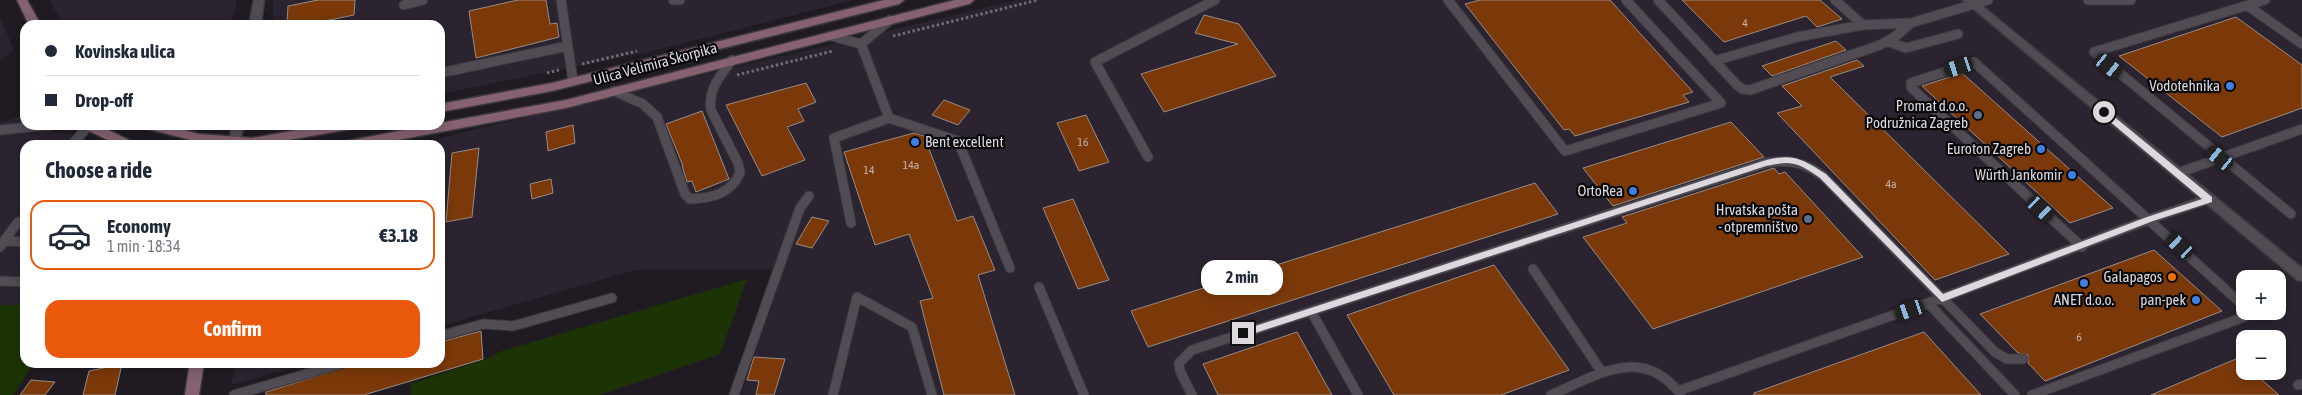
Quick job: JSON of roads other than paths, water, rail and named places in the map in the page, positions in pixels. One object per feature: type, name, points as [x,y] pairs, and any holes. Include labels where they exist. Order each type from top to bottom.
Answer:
[{"type":"main road","points":[[22,0],[32,20]]},
{"type":"main road","name":"Ulica Velimira Škorpika","points":[[445,107],[573,81],[899,0]]},
{"type":"main road","name":"Ulica Velimira Škorpika","points":[[445,127],[557,106],[968,0]]},
{"type":"main road","points":[[98,130],[118,140]]},
{"type":"main road","points":[[168,130],[213,140]]},
{"type":"main road","points":[[274,140],[326,130]]},
{"type":"main road","name":"Ulica Velimira Škorpika","points":[[374,140],[428,130]]},
{"type":"main road","points":[[192,395],[196,368]]},
{"type":"street","points":[[256,20],[259,0]]},
{"type":"street","points":[[1971,2],[2302,276]]},
{"type":"lane","points":[[404,4],[423,0]]},
{"type":"lane","points":[[561,0],[573,81]]},
{"type":"lane","points":[[673,0],[680,0]]},
{"type":"lane","points":[[1148,156],[1096,62],[1215,0]]},
{"type":"lane","points":[[1448,0],[1565,151],[1721,103],[1626,0]]},
{"type":"lane","points":[[1658,0],[1742,89],[1750,90],[1843,59],[1887,41],[1911,22]]},
{"type":"lane","points":[[1835,0],[1863,25]]},
{"type":"lane","points":[[1714,61],[1797,37],[1863,25],[1911,22],[1971,2],[1988,0]]},
{"type":"lane","points":[[2088,0],[2130,0]]},
{"type":"lane","points":[[2265,0],[2094,52],[2095,55],[2220,158],[2291,214]]},
{"type":"lane","points":[[2248,6],[2302,44]]},
{"type":"lane","points":[[861,44],[890,20]]},
{"type":"lane","points":[[1887,41],[1906,48],[1958,34]]},
{"type":"lane","points":[[831,36],[861,44]]},
{"type":"lane","points":[[861,44],[889,118]]},
{"type":"lane","points":[[445,72],[568,46]]},
{"type":"lane","points":[[614,91],[643,104],[657,117],[685,194],[690,199],[700,199],[724,193],[732,188],[740,173],[738,163],[711,110],[710,94],[732,60]]},
{"type":"lane","points":[[2082,247],[1920,96],[1911,87],[1911,83],[1974,62],[2236,299]]},
{"type":"lane","points":[[850,222],[834,138],[889,118],[958,141],[1010,268]]},
{"type":"lane","points":[[10,129],[20,124]]},
{"type":"lane","points":[[0,130],[20,128]]},
{"type":"lane","points":[[2178,173],[2302,129]]},
{"type":"lane","points":[[1192,395],[1179,363],[1192,350],[1756,166],[1786,159],[1800,161],[1823,176],[1995,352],[2007,359],[2023,358]]},
{"type":"lane","points":[[734,395],[800,208],[809,196]]},
{"type":"lane","points":[[1551,395],[1572,388],[1601,371],[1620,364],[1640,367],[1669,380],[1680,393],[2082,247],[2150,219],[2209,200]]},
{"type":"lane","points":[[2,244],[18,222]]},
{"type":"lane","points":[[2,244],[20,242]]},
{"type":"lane","points":[[1533,269],[1601,371]]},
{"type":"lane","points":[[0,281],[20,282]]},
{"type":"lane","points":[[1039,287],[1084,395]]},
{"type":"lane","points":[[833,395],[857,297],[912,327],[932,395]]},
{"type":"lane","points":[[445,335],[482,324],[513,326],[612,298]]},
{"type":"lane","points":[[1928,303],[2015,395]]},
{"type":"lane","points":[[1312,311],[1358,395]]},
{"type":"lane","points":[[2032,395],[2236,320]]},
{"type":"lane","points":[[234,395],[326,368]]},
{"type":"place","name":"Vodotehnika","points":[[2230,86]]},
{"type":"place","name":"Promat d.o.o. Podružnica Zagreb","points":[[1978,115]]},
{"type":"place","name":"Bent excellent","points":[[915,142]]},
{"type":"place","name":"Euroton Zagreb","points":[[2041,149]]},
{"type":"place","name":"Würth Jankomir","points":[[2072,175]]},
{"type":"place","name":"OrtoRea","points":[[1633,191]]},
{"type":"place","name":"Hrvatska pošta - otpremništvo","points":[[1808,219]]},
{"type":"place","name":"Galapagos","points":[[2172,277]]},
{"type":"place","name":"ANET d.o.o.","points":[[2084,283]]},
{"type":"place","name":"pan-pek","points":[[2196,300]]}]
